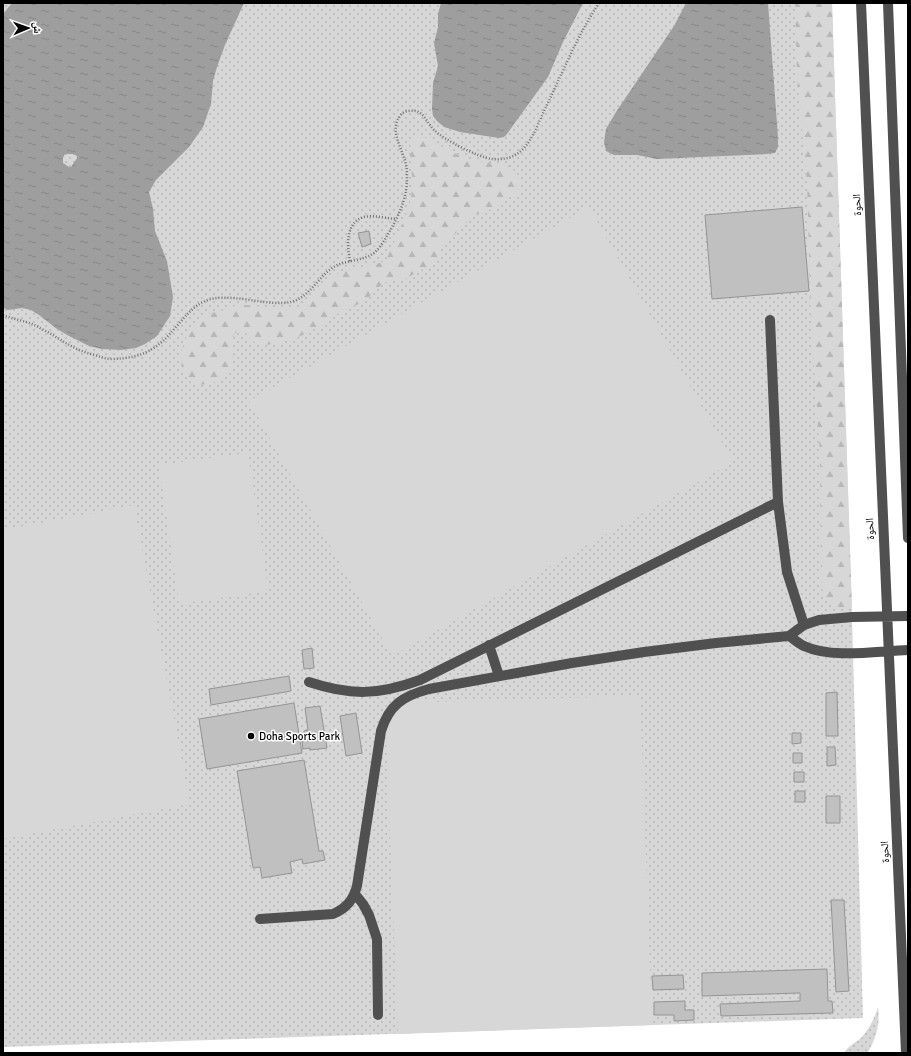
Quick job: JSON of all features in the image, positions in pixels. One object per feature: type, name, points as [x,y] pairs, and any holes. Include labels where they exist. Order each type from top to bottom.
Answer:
[{"type":"street","name":"الحوة","points":[[861,3],[886,617],[904,951],[906,1053]]},
{"type":"street","points":[[888,3],[908,538]]},
{"type":"street","points":[[770,320],[778,502],[787,572],[804,625]]},
{"type":"street","points":[[309,682],[327,688],[345,691],[382,691],[402,687],[420,680],[778,502]]},
{"type":"street","points":[[260,919],[333,914],[352,901],[355,894],[384,720],[399,701],[408,696],[418,692],[499,676],[644,652],[789,636],[804,625],[819,620],[832,618],[908,616]]},
{"type":"street","points":[[789,636],[803,646],[832,654],[908,650]]},
{"type":"street","points":[[489,645],[499,676]]},
{"type":"street","points":[[355,894],[369,915],[377,939],[378,1015]]},
{"type":"path","points":[[3,315],[39,327],[75,349],[108,359],[138,356],[149,352],[160,345],[196,306],[207,300],[218,298],[236,298],[252,301],[284,303],[296,301],[334,267],[364,258],[376,252],[387,236],[404,202],[406,191],[407,167],[405,158],[396,137],[399,116],[404,112],[418,112],[434,130],[448,140],[492,159],[504,159],[514,156],[522,150],[533,135],[576,44],[599,3]]},
{"type":"path","points":[[350,261],[348,241],[353,225],[358,219],[374,216],[395,219]]},
{"type":"green space","points":[[3,3],[832,3],[852,617],[863,1018],[3,1047]]},
{"type":"green space","points":[[795,3],[832,3],[852,609],[838,608],[832,604],[823,594],[821,578],[820,455],[811,322],[807,182],[797,76]]},
{"type":"green space","points":[[421,137],[430,139],[460,156],[473,160],[507,165],[513,169],[517,175],[520,190],[516,195],[505,199],[498,208],[480,212],[471,218],[454,235],[444,241],[438,258],[434,263],[403,280],[388,281],[382,284],[365,301],[327,319],[318,327],[297,338],[274,344],[263,345],[252,341],[245,332],[239,331],[234,334],[233,362],[228,374],[224,378],[212,383],[194,385],[184,372],[181,357],[183,346],[191,330],[204,317],[209,314],[239,305],[275,309],[295,308],[304,304],[323,284],[334,276],[348,270],[386,261],[408,210],[412,191],[410,154],[411,142],[415,138]]},
{"type":"green space","points":[[589,207],[733,462],[392,656],[249,401]]},
{"type":"green space","points":[[248,453],[268,591],[179,604],[159,465]]},
{"type":"green space","points":[[134,505],[190,804],[3,839],[3,530]]},
{"type":"green space","points":[[640,696],[652,1025],[398,1034],[386,736],[391,718],[405,704],[417,699],[429,699],[435,702]]},
{"type":"green space","points":[[878,1007],[879,1019],[877,1030],[874,1041],[868,1052],[844,1053],[867,1031]]},
{"type":"water","points":[[12,3],[244,3],[217,67],[213,81],[211,104],[203,127],[189,147],[156,180],[149,192],[153,209],[155,231],[167,261],[173,297],[170,316],[157,336],[136,348],[121,350],[102,349],[89,346],[57,329],[31,310],[22,308],[8,310],[3,308],[3,14]],"holes":[[[65,154],[73,154],[77,156],[77,158],[71,167],[69,167],[63,163],[63,158]]]},
{"type":"water","points":[[441,3],[583,3],[563,42],[548,77],[504,137],[499,138],[460,132],[444,127],[433,116],[433,83],[438,66],[434,43]]},
{"type":"water","points":[[686,3],[768,3],[778,137],[778,147],[775,153],[657,159],[637,155],[614,155],[606,151],[604,142],[606,129],[674,26]]},
{"type":"building","points":[[802,207],[809,291],[712,299],[705,215]]},
{"type":"building","points":[[369,231],[371,244],[362,247],[358,233]]},
{"type":"building","points":[[312,648],[314,668],[304,669],[302,650]]},
{"type":"building","points":[[289,676],[291,691],[211,705],[209,689]]},
{"type":"building","points":[[837,692],[838,736],[826,736],[826,693]]},
{"type":"building","name":"Doha Sports Park","points":[[294,703],[302,753],[207,769],[199,719]]},
{"type":"building","points":[[320,706],[327,748],[310,750],[310,748],[303,749],[302,741],[305,741],[304,731],[308,730],[305,708]]},
{"type":"building","points":[[356,713],[362,753],[346,756],[340,716]]},
{"type":"building","points":[[792,733],[801,733],[801,743],[792,744]]},
{"type":"building","points":[[827,747],[835,747],[836,765],[827,766]]},
{"type":"building","points":[[793,753],[802,753],[802,763],[793,763]]},
{"type":"building","points":[[304,760],[319,851],[323,851],[325,860],[303,864],[302,859],[290,862],[292,873],[262,878],[260,867],[253,868],[237,771]]},
{"type":"building","points":[[794,772],[804,772],[804,782],[794,782]]},
{"type":"building","points":[[795,791],[805,791],[805,802],[795,802]]},
{"type":"building","points":[[826,796],[840,796],[840,823],[826,823]]},
{"type":"building","points":[[831,900],[844,900],[849,991],[836,992]]},
{"type":"building","points":[[827,969],[828,1001],[832,1001],[833,1013],[721,1016],[720,1004],[800,1001],[800,993],[702,996],[702,973]]},
{"type":"building","points":[[683,975],[684,989],[653,990],[652,976]]},
{"type":"building","points":[[685,1001],[685,1010],[694,1010],[694,1020],[674,1021],[674,1015],[654,1015],[654,1002]]},
{"type":"place","name":"Doha Sports Park","points":[[251,736]]}]
